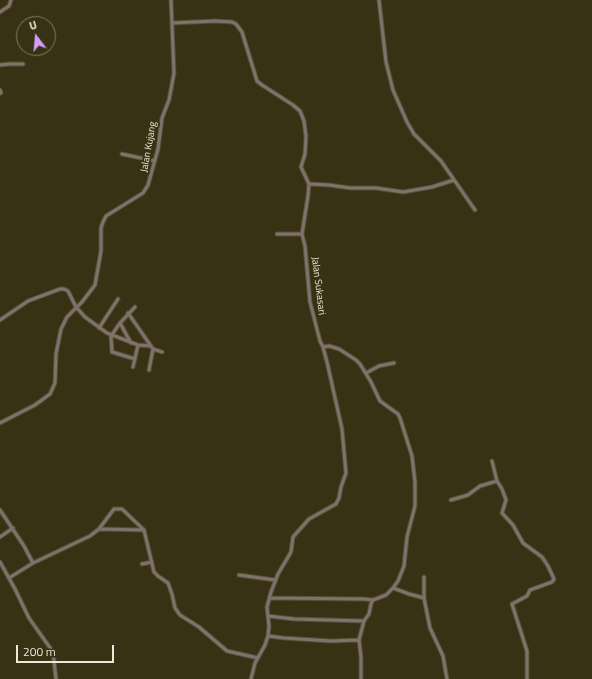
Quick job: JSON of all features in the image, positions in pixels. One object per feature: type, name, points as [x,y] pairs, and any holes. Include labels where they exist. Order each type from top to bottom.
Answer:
[{"type":"street","points":[[0,12],[9,6],[11,0]]},
{"type":"street","name":"Jalan Kujang","points":[[0,423],[35,405],[50,394],[55,383],[56,354],[61,329],[67,317],[89,295],[95,285],[101,251],[101,228],[103,222],[106,216],[143,193],[148,185],[155,161],[162,118],[169,100],[174,73],[171,0]]},
{"type":"street","points":[[379,0],[386,62],[392,86],[407,122],[414,134],[439,158],[475,210]]},
{"type":"street","name":"Jalan Sukasari","points":[[172,23],[215,21],[232,22],[236,24],[242,32],[257,80],[262,85],[293,105],[300,112],[304,121],[306,136],[305,154],[301,168],[309,184],[302,234],[305,246],[310,302],[327,362],[342,429],[346,473],[336,504],[309,519],[293,537],[289,556],[275,580],[267,607],[269,626],[268,636]]},
{"type":"street","points":[[0,65],[23,64]]},
{"type":"street","points":[[122,154],[155,161]]},
{"type":"street","points":[[309,184],[329,185],[354,189],[376,188],[403,192],[432,187],[454,180]]},
{"type":"street","points":[[277,234],[302,234]]},
{"type":"street","points":[[0,320],[28,302],[60,289],[68,291],[76,308],[85,318],[111,336],[162,352]]},
{"type":"street","points":[[99,328],[118,299]]},
{"type":"street","points":[[135,307],[128,313],[111,336],[112,352],[135,359]]},
{"type":"street","points":[[128,313],[152,348],[149,370]]},
{"type":"street","points":[[120,323],[131,343]]},
{"type":"street","points":[[133,367],[138,345]]},
{"type":"street","points":[[270,598],[373,600],[386,595],[393,588],[398,581],[404,566],[407,537],[415,506],[414,469],[412,456],[400,418],[398,414],[380,401],[366,373],[356,360],[334,347],[323,347]]},
{"type":"street","points":[[366,373],[379,366],[394,363]]},
{"type":"street","points":[[492,461],[496,481],[502,489],[506,500],[502,511],[503,515],[513,525],[523,543],[542,557],[554,579],[530,590],[527,596],[512,604],[527,648],[527,679]]},
{"type":"street","points":[[451,500],[468,495],[480,486],[496,481]]},
{"type":"street","points":[[9,578],[33,563],[90,536],[99,529],[116,508],[124,510],[144,530],[154,572],[168,583],[175,608],[180,615],[199,627],[227,652],[258,658]]},
{"type":"street","points":[[0,510],[13,528],[33,563]]},
{"type":"street","points":[[0,537],[13,528]]},
{"type":"street","points":[[99,529],[144,530]]},
{"type":"street","points":[[0,562],[29,618],[53,652],[56,679]]},
{"type":"street","points":[[142,564],[152,562]]},
{"type":"street","points":[[239,575],[275,580]]},
{"type":"street","points":[[424,577],[424,598],[430,628],[443,656],[447,679]]},
{"type":"street","points":[[393,588],[424,598]]},
{"type":"street","points":[[361,679],[359,640],[364,621],[368,616],[373,600]]},
{"type":"street","points":[[268,616],[294,619],[364,621]]},
{"type":"street","points":[[250,679],[268,636],[331,641],[359,640]]}]
